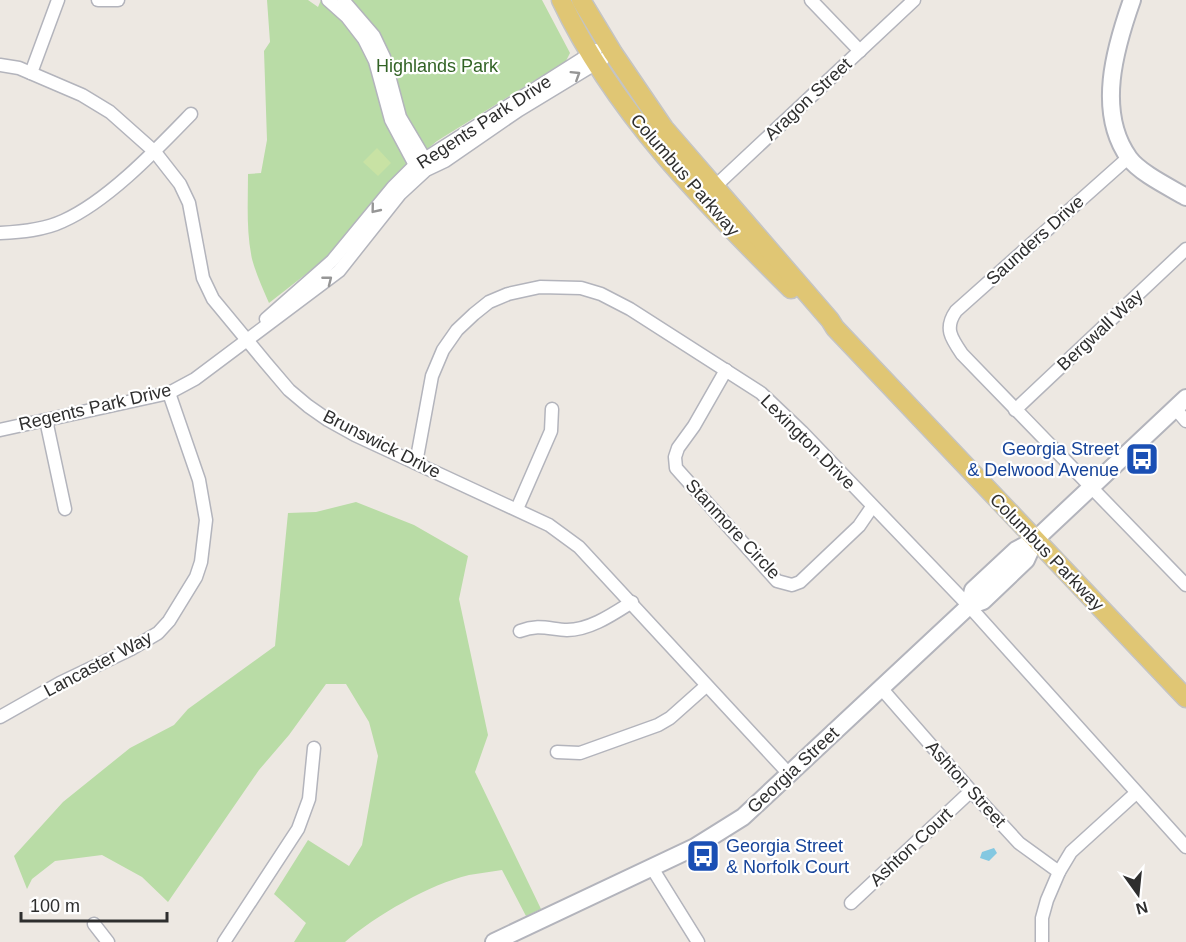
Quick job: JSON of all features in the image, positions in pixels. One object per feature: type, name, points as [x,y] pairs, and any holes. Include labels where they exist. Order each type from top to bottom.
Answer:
[{"type":"main road","name":"Columbus Parkway","points":[[561,0],[602,53]]},
{"type":"main road","name":"Columbus Parkway","points":[[581,0],[621,100],[660,152],[708,193],[800,299],[826,323],[835,328],[1186,698]]},
{"type":"street","points":[[31,73],[58,0]]},
{"type":"street","points":[[98,0],[118,0]]},
{"type":"street","points":[[328,0],[346,17],[367,46],[375,61],[391,120],[422,165]]},
{"type":"street","points":[[343,0],[374,36],[384,57],[400,117],[422,165]]},
{"type":"street","points":[[811,0],[860,51]]},
{"type":"street","name":"Aragon Street","points":[[708,193],[914,0]]},
{"type":"street","points":[[1132,0],[1122,27],[1111,86],[1114,127],[1129,157],[1144,171],[1186,197]]},
{"type":"street","name":"Regents Park Drive","points":[[0,429],[169,393],[195,379],[339,271],[422,165],[602,53]]},
{"type":"street","name":"Brunswick Drive","points":[[0,65],[31,73],[82,95],[110,112],[155,152],[180,184],[189,203],[203,278],[213,299],[290,390],[308,406],[346,430],[549,525],[579,547],[789,774]]},
{"type":"street","points":[[0,233],[43,228],[82,211],[155,152],[191,114]]},
{"type":"street","name":"Saunders Drive","points":[[1015,410],[962,354],[948,328],[951,318],[956,311],[1129,157]]},
{"type":"street","name":"Bergwall Way","points":[[1015,410],[1186,249]]},
{"type":"street","name":"Lexington Drive","points":[[416,463],[432,376],[443,350],[457,330],[474,314],[489,302],[508,294],[540,287],[581,288],[601,294],[630,309],[761,393],[802,432],[969,606],[1186,847]]},
{"type":"street","name":"Stanmore Circle","points":[[726,370],[694,426],[678,448],[675,457],[676,468],[777,581],[792,585],[800,582],[859,526],[872,507]]},
{"type":"street","name":"Lancaster Way","points":[[0,717],[60,683],[158,633],[170,621],[196,577],[201,562],[206,520],[199,480],[169,393]]},
{"type":"street","points":[[1180,403],[1186,421]]},
{"type":"street","name":"Georgia Street","points":[[494,942],[652,868],[721,832],[743,817],[969,606],[983,601],[1026,560],[1035,540],[1093,488],[1180,403]]},
{"type":"street","points":[[517,509],[550,432],[552,409]]},
{"type":"street","points":[[1015,410],[1186,585]]},
{"type":"street","points":[[46,420],[66,509]]},
{"type":"street","points":[[520,631],[533,626],[569,630],[582,628],[632,602]]},
{"type":"street","points":[[557,752],[580,753],[658,725],[670,718],[706,686]]},
{"type":"street","name":"Ashton Street","points":[[881,688],[1019,843],[1059,872]]},
{"type":"street","points":[[224,942],[298,829],[309,799],[314,748]]},
{"type":"street","name":"Ashton Court","points":[[851,903],[971,791]]},
{"type":"street","points":[[1042,942],[1042,918],[1047,900],[1071,852],[1136,793]]},
{"type":"street","points":[[652,868],[698,942]]},
{"type":"street","points":[[94,924],[108,942]]},
{"type":"green space","name":"Highlands Park","points":[[267,0],[308,0],[318,7],[321,0],[542,0],[570,53],[566,61],[437,141],[401,171],[324,260],[269,303],[252,259],[248,216],[248,174],[261,173],[267,140],[264,51],[270,42]]},
{"type":"green space","points":[[377,148],[391,163],[378,176],[363,162]]},
{"type":"green space","points":[[356,502],[414,525],[468,556],[459,599],[488,735],[475,772],[541,909],[526,916],[502,870],[454,879],[421,893],[387,912],[345,942],[294,942],[306,923],[274,894],[308,840],[349,866],[362,845],[378,756],[369,722],[346,684],[326,684],[289,735],[259,770],[168,902],[142,877],[102,855],[55,861],[32,879],[27,889],[14,856],[63,802],[130,748],[174,725],[188,709],[275,646],[288,513],[316,512]]},
{"type":"water","points":[[994,848],[997,853],[989,861],[980,858],[982,852]]},
{"type":"place","name":"Georgia Street & Delwood Avenue","points":[[1142,459]]},
{"type":"place","name":"Georgia Street & Norfolk Court","points":[[703,856]]}]
